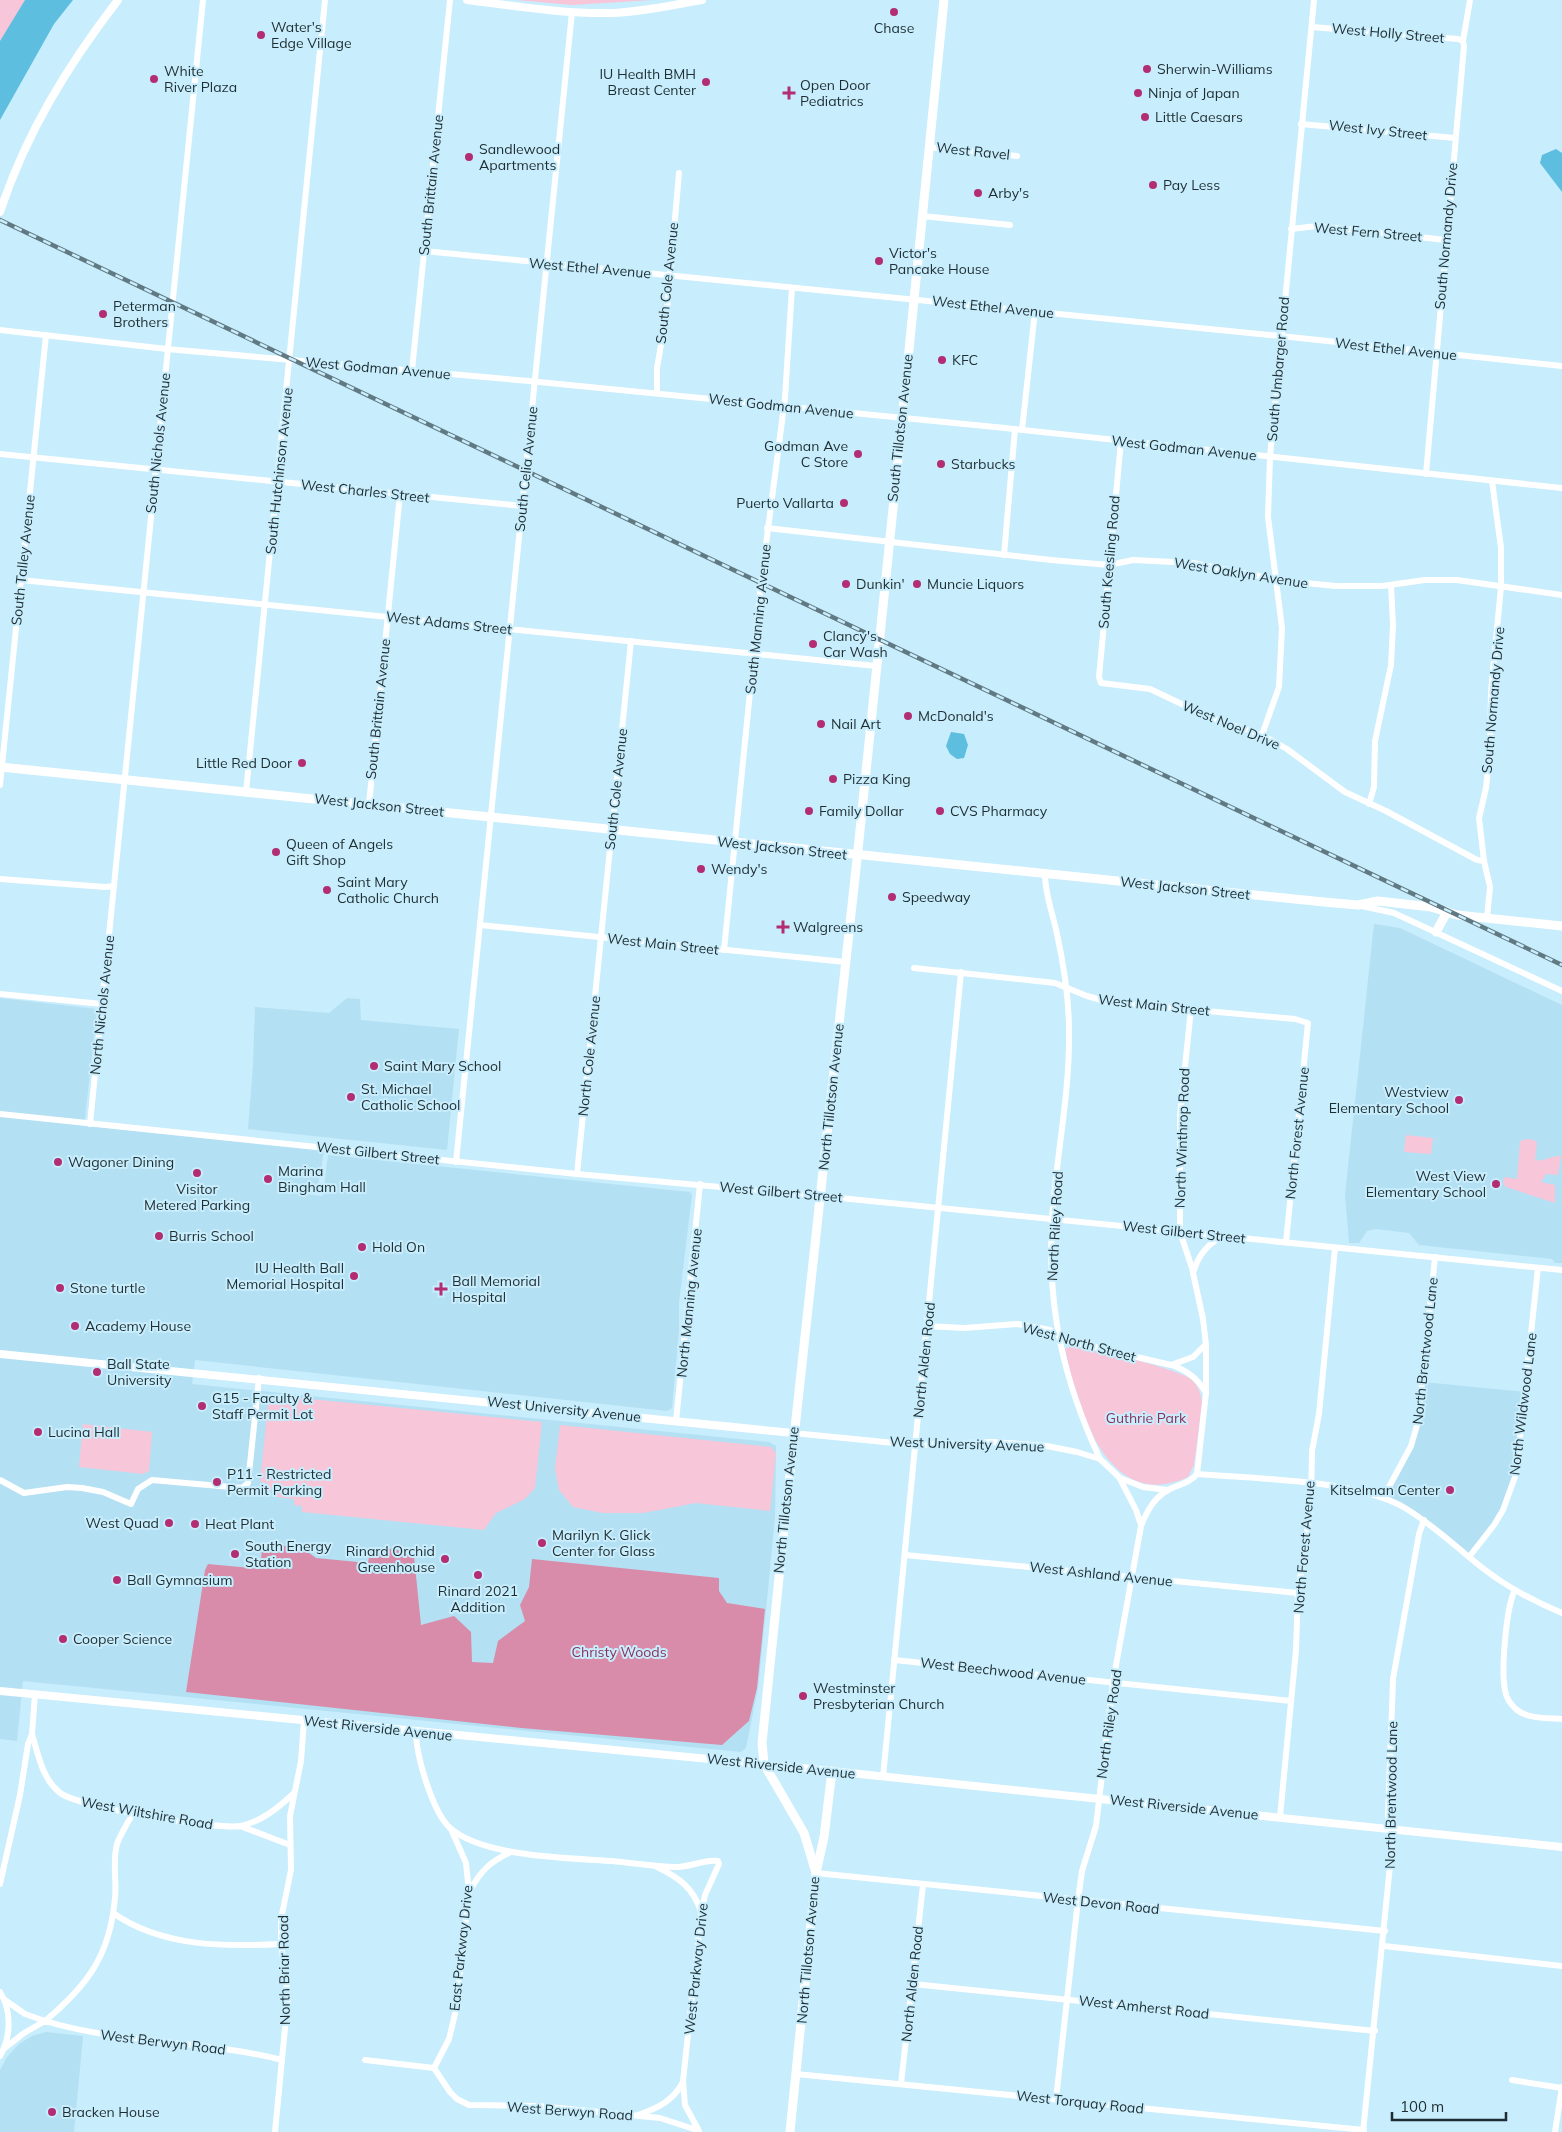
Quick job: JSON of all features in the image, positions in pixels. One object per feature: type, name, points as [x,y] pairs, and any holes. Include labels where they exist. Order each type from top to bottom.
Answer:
[{"type":"main road","name":"South Tillotson Avenue","points":[[857,856],[944,0]]},
{"type":"main road","name":"West Jackson Street","points":[[1,768],[491,816],[857,856],[1358,905],[1378,901],[1431,907],[1447,912],[1487,918],[1562,926]]},
{"type":"main road","name":"North Tillotson Avenue","points":[[790,2132],[816,1873],[804,1833],[764,1764],[762,1743],[793,1433],[857,856]]},
{"type":"main road","points":[[1436,932],[1447,912]]},
{"type":"main road","points":[[816,1873],[824,1837],[832,1771]]},
{"type":"street","points":[[0,212],[41,114],[88,38],[118,0]]},
{"type":"street","name":"South Nichols Avenue","points":[[114,886],[203,0]]},
{"type":"street","name":"South Hutchinson Avenue","points":[[246,792],[325,0]]},
{"type":"street","name":"South Brittain Avenue","points":[[412,370],[450,0]]},
{"type":"street","points":[[467,0],[572,12],[626,12],[702,0]]},
{"type":"street","name":"South Umbarger Road","points":[[1262,735],[1279,687],[1282,628],[1268,517],[1270,457],[1314,0]]},
{"type":"street","name":"South Normandy Drive","points":[[1426,474],[1463,41],[1470,0]]},
{"type":"street","name":"South Celia Avenue","points":[[456,1162],[572,12]]},
{"type":"street","name":"West Holly Street","points":[[1312,27],[1458,38],[1463,41]]},
{"type":"street","name":"West Ivy Street","points":[[1301,124],[1455,138]]},
{"type":"street","name":"West Ravel","points":[[928,146],[1017,156]]},
{"type":"street","name":"South Cole Avenue","points":[[657,393],[657,368],[667,310],[679,173]]},
{"type":"street","points":[[922,216],[1010,226]]},
{"type":"street","name":"West Fern Street","points":[[1291,228],[1317,226],[1446,240]]},
{"type":"street","name":"West Ethel Avenue","points":[[424,252],[1035,311],[1562,366]]},
{"type":"street","name":"South Manning Avenue","points":[[724,950],[767,528],[783,407],[792,288]]},
{"type":"street","points":[[1004,555],[1035,311]]},
{"type":"street","name":"West Godman Avenue","points":[[0,330],[290,361],[412,370],[657,393],[1562,488]]},
{"type":"street","name":"South Talley Avenue","points":[[0,785],[46,335]]},
{"type":"street","name":"South Keesling Road","points":[[1101,683],[1099,677],[1121,441]]},
{"type":"street","name":"West Charles Street","points":[[0,454],[522,506]]},
{"type":"street","name":"South Normandy Drive","points":[[1487,918],[1490,887],[1484,861],[1479,818],[1488,768],[1491,691],[1501,587],[1500,548],[1492,481]]},
{"type":"street","name":"South Brittain Avenue","points":[[369,804],[400,494]]},
{"type":"street","points":[[767,528],[889,543]]},
{"type":"street","name":"West Oaklyn Avenue","points":[[889,543],[1109,564],[1133,560],[1193,563],[1276,579],[1336,586],[1391,585],[1457,580],[1562,595]]},
{"type":"street","name":"West Adams Street","points":[[21,580],[876,666]]},
{"type":"street","points":[[1369,804],[1374,787],[1375,741],[1391,665],[1393,625],[1391,585]]},
{"type":"street","name":"South Cole Avenue","points":[[600,937],[613,829],[631,641]]},
{"type":"street","name":"West Noel Drive","points":[[1101,683],[1150,689],[1209,717],[1262,735],[1288,748],[1345,792],[1477,860],[1484,861]]},
{"type":"street","name":"North Riley Road","points":[[1045,874],[1046,890],[1066,987],[1069,1034],[1067,1073],[1052,1219],[1052,1286],[1057,1335],[1070,1387],[1100,1458]]},
{"type":"street","points":[[0,879],[105,887],[114,886]]},
{"type":"street","name":"North Nichols Avenue","points":[[90,1124],[114,886]]},
{"type":"street","points":[[1358,905],[1394,913],[1562,991]]},
{"type":"street","name":"West Main Street","points":[[480,925],[845,962]]},
{"type":"street","name":"North Cole Avenue","points":[[577,1174],[600,937]]},
{"type":"street","name":"West Main Street","points":[[914,968],[1055,983],[1108,1002],[1295,1019],[1308,1023]]},
{"type":"street","name":"North Alden Road","points":[[884,1777],[961,972]]},
{"type":"street","points":[[0,994],[102,1004]]},
{"type":"street","name":"North Winthrop Road","points":[[1191,1009],[1180,1116],[1180,1232],[1193,1274],[1203,1319],[1206,1344],[1206,1393],[1197,1474]]},
{"type":"street","name":"North Forest Avenue","points":[[1286,1242],[1308,1023]]},
{"type":"street","name":"West Gilbert Street","points":[[0,1114],[456,1162],[700,1184],[1562,1270]]},
{"type":"street","name":"North Manning Avenue","points":[[676,1422],[700,1184]]},
{"type":"street","points":[[1193,1274],[1202,1253],[1224,1236]]},
{"type":"street","name":"North Forest Avenue","points":[[1280,1817],[1296,1650],[1298,1593],[1311,1502],[1312,1451],[1319,1414],[1335,1248]]},
{"type":"street","name":"North Brentwood Lane","points":[[1384,1498],[1411,1446],[1418,1422],[1435,1257]]},
{"type":"street","name":"North Wildwood Lane","points":[[1469,1557],[1503,1510],[1516,1474],[1538,1268]]},
{"type":"street","name":"West North Street","points":[[927,1326],[964,1328],[1016,1324],[1050,1330],[1069,1341],[1182,1369],[1196,1379],[1206,1393]]},
{"type":"street","points":[[1171,1365],[1193,1357],[1206,1344]]},
{"type":"street","name":"West University Avenue","points":[[0,1354],[259,1378],[915,1445],[986,1442],[1018,1444],[1066,1449],[1100,1458]]},
{"type":"street","points":[[0,1480],[24,1492],[67,1487],[82,1488],[103,1492],[131,1504],[138,1489],[152,1480],[242,1488],[248,1483],[259,1378]]},
{"type":"street","points":[[1100,1458],[1119,1477],[1142,1526]]},
{"type":"street","points":[[1142,1526],[1151,1505],[1168,1490],[1188,1481],[1197,1474],[1311,1484],[1365,1492],[1384,1498],[1424,1520],[1469,1557],[1515,1590],[1562,1613]]},
{"type":"street","points":[[1119,1477],[1143,1487],[1168,1490]]},
{"type":"street","name":"North Brentwood Lane","points":[[1364,2131],[1384,1946],[1393,1836],[1388,1816],[1393,1679],[1419,1534],[1424,1520]]},
{"type":"street","name":"North Riley Road","points":[[1056,2099],[1078,1900],[1084,1863],[1096,1826],[1113,1682],[1142,1526]]},
{"type":"street","name":"West Ashland Avenue","points":[[905,1555],[1298,1593]]},
{"type":"street","points":[[1515,1590],[1510,1602],[1505,1653],[1506,1695],[1517,1710],[1526,1714],[1562,1719]]},
{"type":"street","name":"West Beechwood Avenue","points":[[894,1660],[1291,1701]]},
{"type":"street","name":"West Riverside Avenue","points":[[0,1691],[764,1764],[1562,1847]]},
{"type":"street","points":[[0,1884],[20,1795],[28,1744],[32,1734],[35,1694]]},
{"type":"street","name":"North Briar Road","points":[[275,2132],[288,1997],[281,1944],[281,1919],[291,1870],[290,1816],[301,1761],[304,1721]]},
{"type":"street","name":"East Parkway Drive","points":[[416,1732],[418,1752],[432,1796],[450,1828],[466,1863],[468,1893],[455,2014],[449,2038],[434,2068]]},
{"type":"street","name":"West Wiltshire Road","points":[[32,1734],[48,1780],[59,1793],[84,1804],[133,1813],[239,1826],[269,1814],[293,1794]]},
{"type":"street","points":[[0,2056],[5,2048],[70,2000],[90,1976],[104,1947],[113,1913],[117,1845],[133,1813]]},
{"type":"street","points":[[239,1826],[290,1845]]},
{"type":"street","points":[[450,1828],[480,1844],[511,1852],[654,1865],[677,1877],[688,1886],[696,1899],[701,1914]]},
{"type":"street","points":[[468,1893],[477,1876],[487,1865],[511,1852]]},
{"type":"street","name":"West Parkway Drive","points":[[654,1865],[680,1867],[718,1861],[719,1864],[705,1895],[701,1914],[683,2081],[685,2105],[700,2131]]},
{"type":"street","name":"West Devon Road","points":[[816,1873],[1385,1931]]},
{"type":"street","name":"North Alden Road","points":[[901,2084],[923,1885]]},
{"type":"street","points":[[113,1913],[154,1933],[179,1940],[204,1944],[281,1944]]},
{"type":"street","points":[[1384,1946],[1562,1966]]},
{"type":"street","name":"West Amherst Road","points":[[913,1984],[1375,2031]]},
{"type":"street","points":[[0,1992],[5,2000],[9,2020],[5,2048]]},
{"type":"street","name":"West Berwyn Road","points":[[5,2000],[25,2014],[80,2030],[119,2037],[255,2054],[282,2060]]},
{"type":"street","points":[[365,2060],[434,2068]]},
{"type":"street","name":"West Berwyn Road","points":[[434,2068],[456,2099],[469,2105],[539,2106],[635,2115],[671,2120],[700,2131]]},
{"type":"street","name":"West Torquay Road","points":[[796,2074],[1364,2131]]},
{"type":"street","points":[[1512,2080],[1562,2087],[1556,2132]]},
{"type":"street","points":[[635,2115],[655,2109],[668,2101],[677,2092],[683,2081]]},
{"type":"shaded area","name":"Westview Elementary School","points":[[1374,924],[1400,928],[1562,1005],[1562,1263],[1555,1263],[1552,1259],[1419,1245],[1409,1233],[1376,1229],[1367,1231],[1359,1243],[1349,1243],[1345,1195]]},
{"type":"shaded area","name":"Ball State University","points":[[0,998],[97,1009],[85,1119],[86,1126],[324,1151],[317,1193],[275,1191],[323,1196],[328,1155],[690,1192],[692,1195],[679,1303],[679,1330],[672,1408],[667,1411],[195,1360],[192,1384],[769,1442],[776,1446],[775,1517],[767,1600],[758,1688],[746,1748],[741,1752],[23,1681],[17,1741],[0,1739]]},
{"type":"shaded area","name":"St. Michael Catholic School","points":[[347,998],[360,999],[361,1020],[459,1029],[447,1150],[248,1129],[255,1007],[329,1013]]},
{"type":"shaded area","points":[[1423,1382],[1526,1392],[1520,1456],[1507,1502],[1469,1557],[1424,1520],[1383,1498],[1411,1446]]},
{"type":"shaded area","points":[[46,2032],[83,2036],[74,2132],[0,2132],[0,2070],[7,2057],[19,2044],[32,2036]]},
{"type":"green space","points":[[0,0],[25,0],[0,43]]},
{"type":"green space","points":[[516,0],[652,0],[572,5]]},
{"type":"green space","points":[[1406,1135],[1433,1138],[1431,1154],[1404,1152]]},
{"type":"green space","points":[[1524,1139],[1534,1140],[1537,1143],[1535,1160],[1561,1156],[1558,1175],[1546,1174],[1541,1182],[1555,1185],[1555,1203],[1506,1187],[1503,1184],[1504,1177],[1517,1179],[1520,1142]]},
{"type":"green space","name":"Guthrie Park","points":[[1069,1347],[1093,1350],[1132,1359],[1170,1370],[1192,1380],[1199,1391],[1202,1404],[1194,1465],[1188,1477],[1160,1485],[1136,1481],[1117,1468],[1101,1449],[1088,1425],[1070,1373],[1065,1349]]},
{"type":"green space","points":[[269,1395],[542,1422],[535,1488],[525,1499],[496,1513],[484,1530],[302,1512],[302,1506],[294,1505],[294,1499],[275,1497],[267,1483],[260,1482]]},
{"type":"green space","points":[[83,1424],[152,1432],[149,1471],[143,1474],[79,1467]]},
{"type":"green space","points":[[560,1425],[771,1447],[776,1453],[770,1511],[696,1503],[643,1513],[603,1513],[573,1507],[559,1490],[555,1469]]},
{"type":"green space","name":"Christy Woods","points":[[270,1543],[305,1550],[316,1558],[368,1563],[370,1551],[375,1549],[392,1549],[414,1556],[421,1625],[454,1616],[471,1632],[472,1662],[493,1663],[498,1641],[525,1621],[520,1605],[529,1587],[532,1559],[719,1578],[719,1591],[727,1603],[765,1609],[757,1688],[749,1721],[722,1745],[521,1728],[186,1692],[205,1570],[208,1564],[260,1569],[262,1550],[265,1550]]},
{"type":"water","points":[[25,0],[73,0],[54,24],[0,120],[0,41]]},
{"type":"water","points":[[1556,149],[1562,153],[1562,192],[1540,163],[1542,155]]},
{"type":"water","points":[[951,732],[964,734],[968,745],[964,758],[957,759],[950,754],[946,746]]},
{"type":"railway","points":[[0,220],[1562,965]]},
{"type":"place","name":"Chase","points":[[894,12]]},
{"type":"place","name":"Water's Edge Village","points":[[261,35]]},
{"type":"place","name":"Sherwin-Williams","points":[[1147,69]]},
{"type":"place","name":"White River Plaza","points":[[154,79]]},
{"type":"place","name":"IU Health BMH Breast Center","points":[[706,82]]},
{"type":"place","name":"Open Door Pediatrics","points":[[789,93]]},
{"type":"place","name":"Ninja of Japan","points":[[1138,93]]},
{"type":"place","name":"Little Caesars","points":[[1145,117]]},
{"type":"place","name":"Sandlewood Apartments","points":[[469,157]]},
{"type":"place","name":"Pay Less","points":[[1153,185]]},
{"type":"place","name":"Arby's","points":[[978,193]]},
{"type":"place","name":"Victor's Pancake House","points":[[879,261]]},
{"type":"place","name":"Peterman Brothers","points":[[103,314]]},
{"type":"place","name":"KFC","points":[[942,360]]},
{"type":"place","name":"Godman Ave C Store","points":[[858,454]]},
{"type":"place","name":"Starbucks","points":[[941,464]]},
{"type":"place","name":"Puerto Vallarta","points":[[844,503]]},
{"type":"place","name":"Dunkin'","points":[[846,584]]},
{"type":"place","name":"Muncie Liquors","points":[[917,584]]},
{"type":"place","name":"Clancy's Car Wash","points":[[813,644]]},
{"type":"place","name":"McDonald's","points":[[908,716]]},
{"type":"place","name":"Nail Art","points":[[821,724]]},
{"type":"place","name":"Little Red Door","points":[[302,763]]},
{"type":"place","name":"Pizza King","points":[[833,779]]},
{"type":"place","name":"Family Dollar","points":[[809,811]]},
{"type":"place","name":"CVS Pharmacy","points":[[940,811]]},
{"type":"place","name":"Queen of Angels Gift Shop","points":[[276,852]]},
{"type":"place","name":"Wendy's","points":[[701,869]]},
{"type":"place","name":"Saint Mary Catholic Church","points":[[327,890]]},
{"type":"place","name":"Speedway","points":[[892,897]]},
{"type":"place","name":"Walgreens","points":[[783,927]]},
{"type":"place","name":"Saint Mary School","points":[[374,1066]]},
{"type":"place","name":"St. Michael Catholic School","points":[[351,1097]]},
{"type":"place","name":"Westview Elementary School","points":[[1459,1100]]},
{"type":"place","name":"Wagoner Dining","points":[[58,1162]]},
{"type":"place","name":"Visitor Metered Parking","points":[[197,1173]]},
{"type":"place","name":"Marina Bingham Hall","points":[[268,1179]]},
{"type":"place","name":"West View Elementary School","points":[[1496,1184]]},
{"type":"place","name":"Burris School","points":[[159,1236]]},
{"type":"place","name":"Hold On","points":[[362,1247]]},
{"type":"place","name":"IU Health Ball Memorial Hospital","points":[[354,1276]]},
{"type":"place","name":"Stone turtle","points":[[60,1288]]},
{"type":"place","name":"Ball Memorial Hospital","points":[[441,1289]]},
{"type":"place","name":"Academy House","points":[[75,1326]]},
{"type":"place","name":"Ball State University","points":[[97,1372]]},
{"type":"place","name":"G15 - Faculty & Staff Permit Lot","points":[[202,1406]]},
{"type":"place","name":"Lucina Hall","points":[[38,1432]]},
{"type":"place","name":"P11 - Restricted Permit Parking","points":[[217,1482]]},
{"type":"place","name":"Kitselman Center","points":[[1450,1490]]},
{"type":"place","name":"West Quad","points":[[169,1523]]},
{"type":"place","name":"Heat Plant","points":[[195,1524]]},
{"type":"place","name":"Marilyn K. Glick Center for Glass","points":[[542,1543]]},
{"type":"place","name":"South Energy Station","points":[[235,1554]]},
{"type":"place","name":"Rinard Orchid Greenhouse","points":[[445,1559]]},
{"type":"place","name":"Rinard 2021 Addition","points":[[478,1575]]},
{"type":"place","name":"Ball Gymnasium","points":[[117,1580]]},
{"type":"place","name":"Cooper Science","points":[[63,1639]]},
{"type":"place","name":"Westminster Presbyterian Church","points":[[803,1696]]},
{"type":"place","name":"Bracken House","points":[[52,2112]]}]
